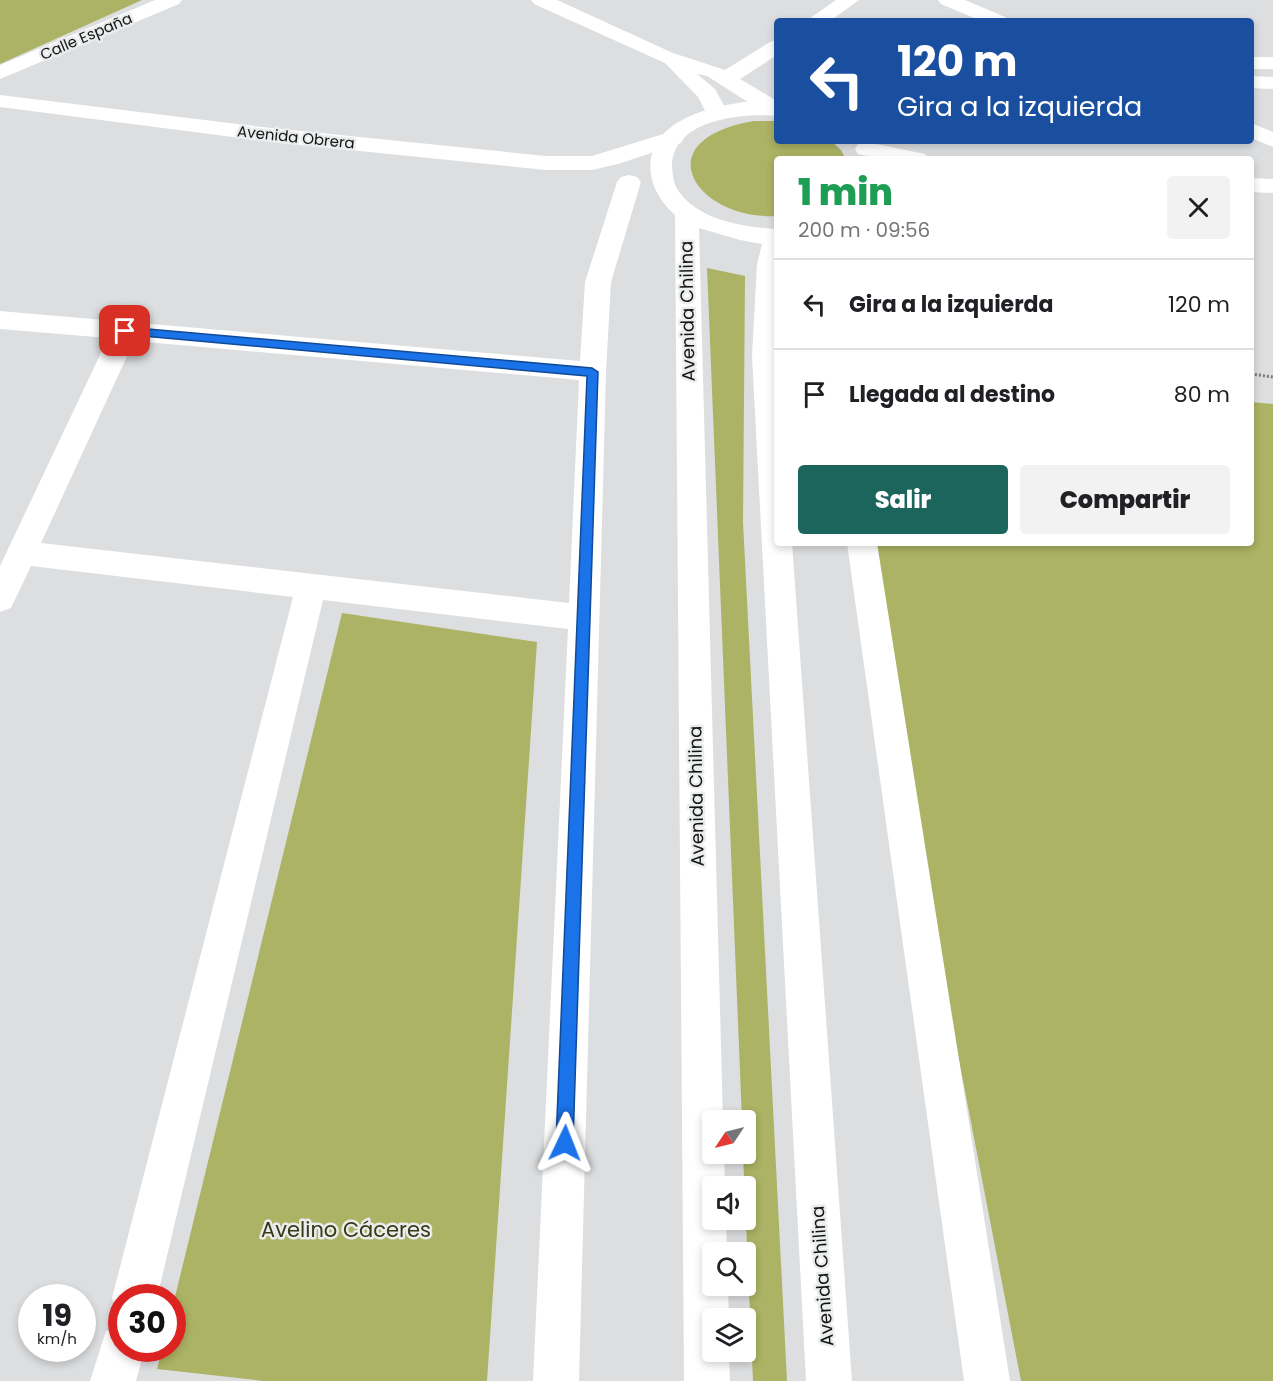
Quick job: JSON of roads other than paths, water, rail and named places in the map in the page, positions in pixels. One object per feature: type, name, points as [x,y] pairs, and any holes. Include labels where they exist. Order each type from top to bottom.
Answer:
[{"type":"street","name":"Calle España","points":[[0,73],[172,0]]},
{"type":"street","points":[[541,0],[666,57],[698,66],[727,78],[774,107]]},
{"type":"street","points":[[821,18],[849,0]]},
{"type":"street","points":[[948,0],[991,18]]},
{"type":"street","points":[[727,78],[774,48]]},
{"type":"street","points":[[666,57],[707,94],[717,113]]},
{"type":"street","points":[[1254,63],[1273,63]]},
{"type":"street","points":[[1254,82],[1273,82]]},
{"type":"street","name":"Avenida Obrera","points":[[0,101],[282,136],[546,163],[592,163],[673,138]]},
{"type":"street","points":[[774,108],[753,108],[717,113],[699,119],[673,138],[665,148],[660,173],[673,199],[687,212],[727,231],[774,237]]},
{"type":"street","points":[[1254,131],[1273,140]]},
{"type":"street","points":[[865,150],[900,156]]},
{"type":"street","name":"Avenida Obrera","points":[[592,163],[630,182],[664,185]]},
{"type":"street","points":[[556,1381],[592,372],[598,282],[630,182]]},
{"type":"street","points":[[1254,185],[1273,186]]},
{"type":"street","points":[[1254,200],[1273,201]]},
{"type":"street","name":"Avenida Chilina","points":[[687,212],[707,1381]]},
{"type":"street","name":"Avenida Chilina","points":[[774,245],[769,264],[765,356],[774,500]]},
{"type":"street","points":[[0,320],[592,372]]},
{"type":"street","points":[[0,599],[125,331]]},
{"type":"street","name":"Avenida Chilina","points":[[777,546],[829,1381]]},
{"type":"street","points":[[862,546],[987,1381]]},
{"type":"street","points":[[21,553],[584,618]]},
{"type":"street","points":[[137,1284],[311,586]]},
{"type":"street","points":[[113,1381],[118,1362]]},
{"type":"park label","name":"Avelino Cáceres","points":[[346,1229]]}]
